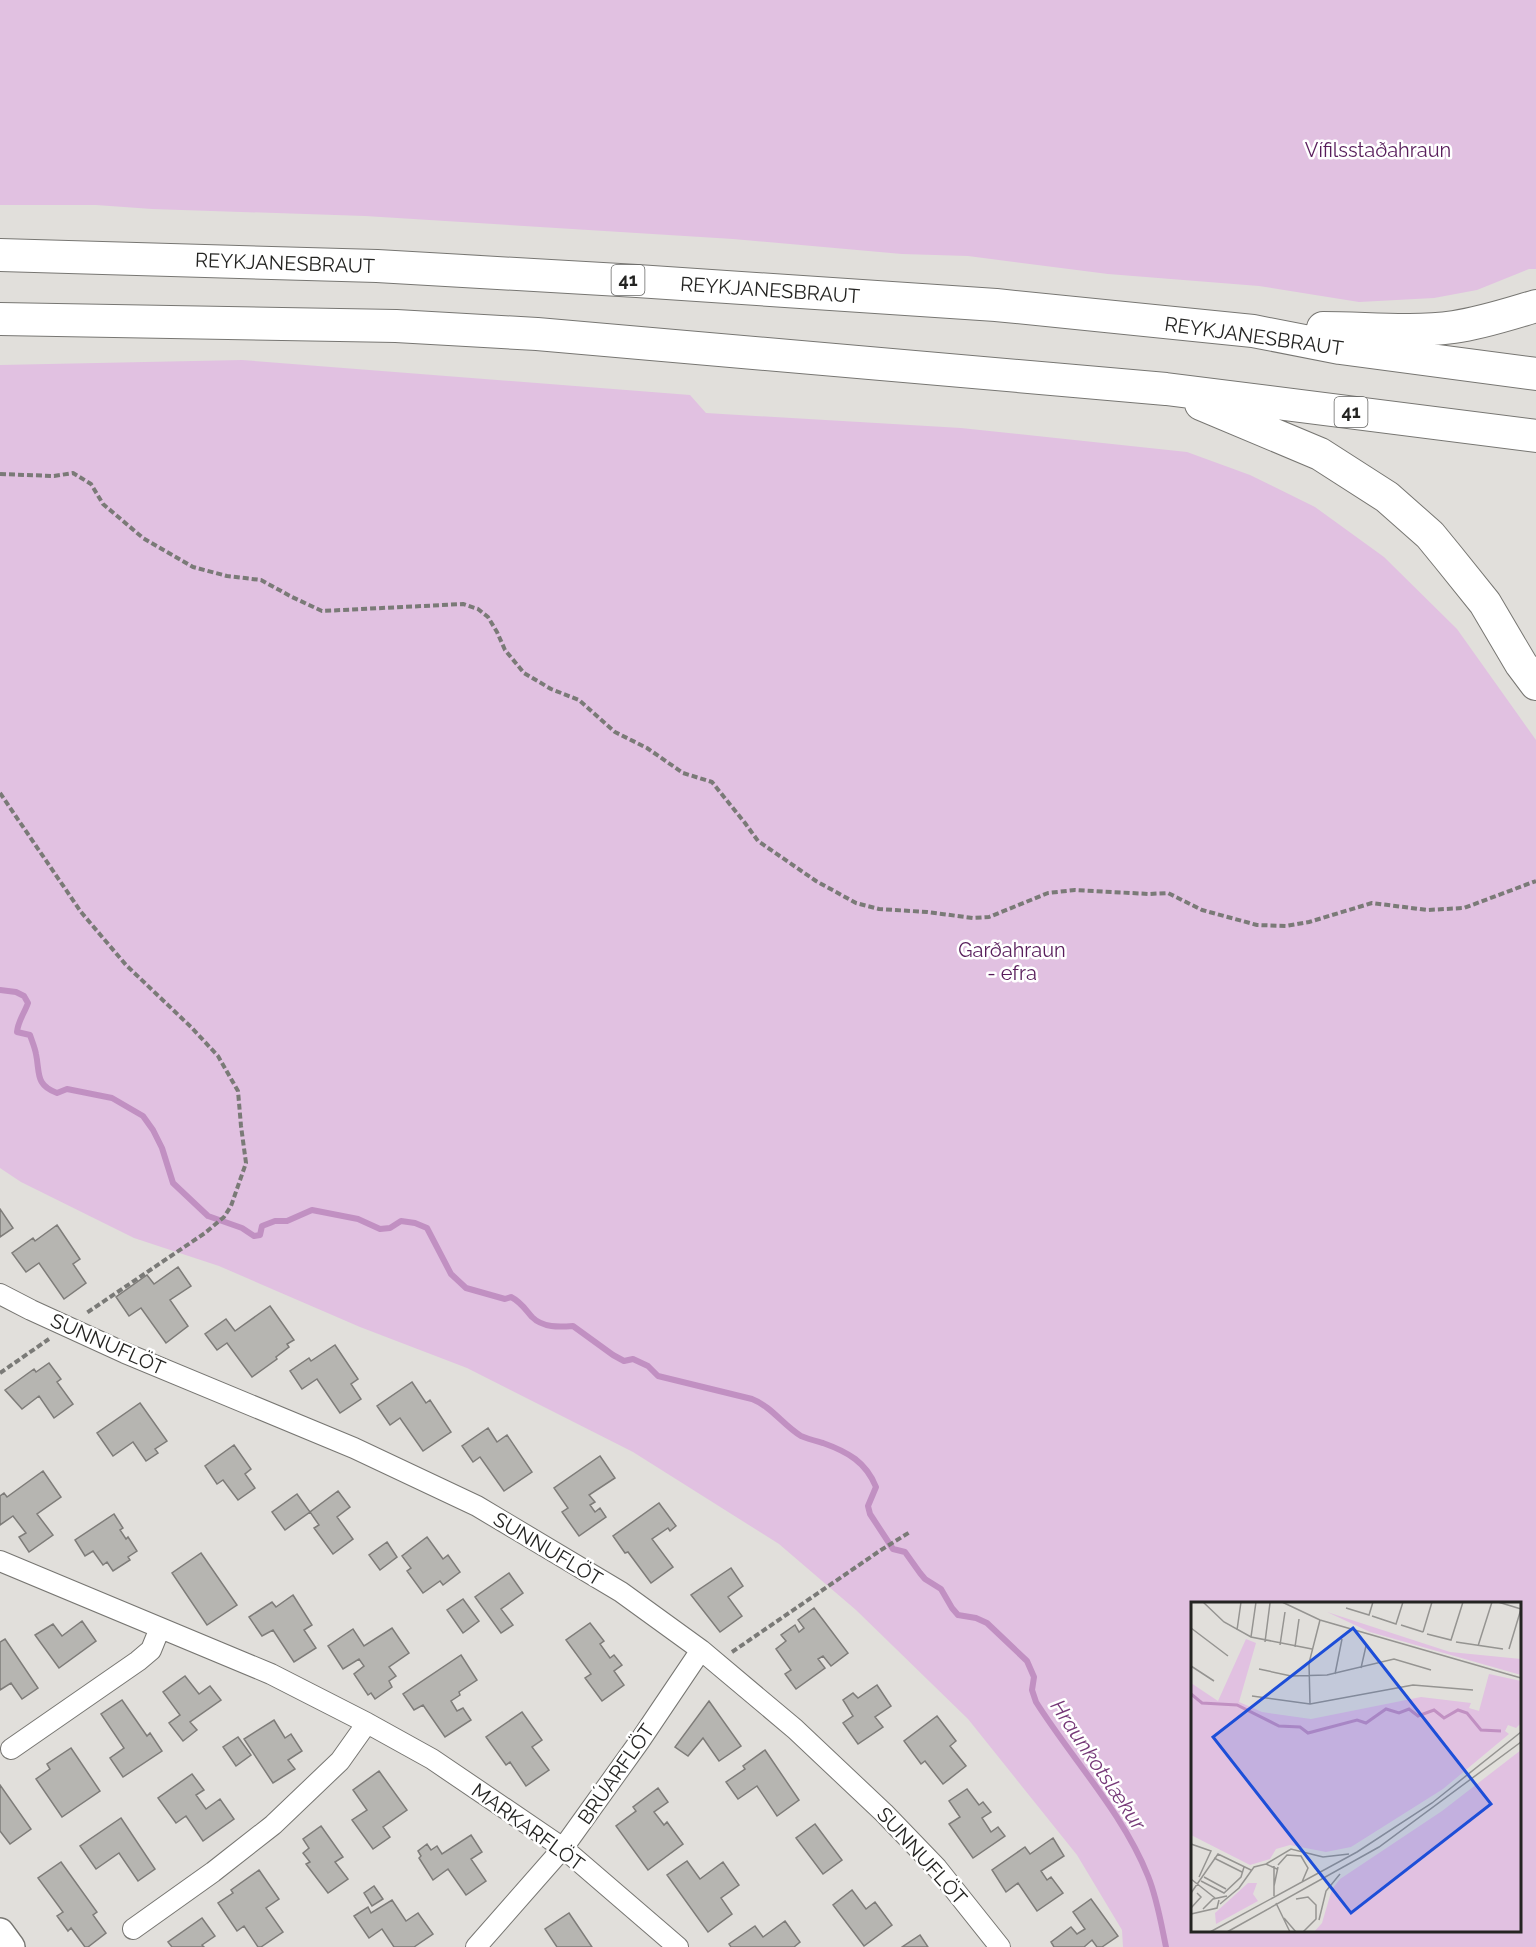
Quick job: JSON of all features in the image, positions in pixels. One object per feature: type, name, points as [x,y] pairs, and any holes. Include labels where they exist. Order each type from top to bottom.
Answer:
[{"type":"highway","name":"REYKJANESBRAUT","points":[[0,255],[366,266],[625,280],[996,305],[1253,331],[1340,348],[1536,374]]},
{"type":"highway","points":[[1253,331],[1326,328],[1400,331],[1454,327],[1536,306]]},
{"type":"highway","name":"41","points":[[0,319],[396,326],[537,334],[1166,389],[1536,436]]},
{"type":"highway","points":[[1166,389],[1320,454],[1387,497],[1430,536],[1448,556],[1485,603],[1521,664],[1536,684]]},
{"type":"main road","points":[[0,1932],[11,1947]]},
{"type":"street","name":"SUNNUFLÖT","points":[[0,1294],[125,1353],[354,1448],[477,1506],[621,1592],[701,1650],[795,1729],[884,1813],[937,1868],[1000,1947]]},
{"type":"street","name":"MARKARFLÖT","points":[[0,1561],[271,1674],[432,1759],[563,1848],[678,1947]]},
{"type":"street","points":[[11,1749],[138,1661],[150,1650],[160,1628]]},
{"type":"street","name":"BRÚARFLÖT","points":[[476,1947],[563,1848],[701,1650]]},
{"type":"street","points":[[133,1929],[221,1866],[273,1825],[340,1761],[367,1723]]},
{"type":"path","points":[[0,474],[54,476],[73,473],[91,484],[103,504],[143,538],[193,567],[227,576],[261,580],[322,610],[463,604],[478,609],[488,617],[505,650],[524,673],[551,689],[579,700],[615,732],[647,748],[683,773],[712,782],[758,841],[816,880],[856,903],[879,909],[973,918],[989,917],[1048,892],[1075,890],[1168,893],[1202,910],[1257,925],[1286,926],[1309,922],[1372,903],[1426,910],[1464,908],[1536,881]]},
{"type":"path","points":[[0,793],[81,912],[126,965],[218,1056],[238,1091],[246,1162],[231,1206],[224,1217],[206,1233],[0,1372]]},
{"type":"path","points":[[719,1666],[732,1653],[910,1532]]},
{"type":"green space","name":"Vífilsstaðahraun","points":[[0,0],[1536,0],[1536,269],[1529,269],[1477,290],[1434,298],[1359,302],[1259,286],[1108,274],[968,256],[902,254],[733,239],[365,216],[96,205],[0,205]]},
{"type":"green space","name":"Garðahraun - efra","points":[[242,360],[690,395],[706,413],[961,428],[1187,452],[1250,475],[1315,507],[1384,557],[1457,629],[1536,740],[1536,1947],[1123,1947],[1122,1930],[1077,1855],[968,1719],[856,1610],[779,1544],[633,1452],[467,1368],[360,1327],[219,1266],[134,1238],[21,1182],[0,1168],[0,365]]},
{"type":"building","points":[[0,1209],[13,1228],[0,1237]]},
{"type":"building","points":[[57,1225],[80,1259],[73,1264],[86,1283],[64,1299],[39,1263],[26,1272],[12,1253],[33,1238],[35,1241]]},
{"type":"building","points":[[178,1267],[191,1286],[170,1300],[188,1326],[166,1343],[141,1308],[129,1316],[116,1297],[147,1275],[154,1284]]},
{"type":"building","points":[[270,1306],[294,1340],[287,1344],[289,1347],[276,1357],[277,1359],[252,1377],[227,1343],[217,1350],[205,1334],[226,1319],[235,1331]]},
{"type":"building","points":[[335,1345],[358,1379],[351,1384],[361,1399],[340,1413],[317,1379],[302,1389],[290,1371],[309,1358],[311,1361]]},
{"type":"building","points":[[49,1363],[61,1379],[57,1382],[73,1404],[54,1418],[39,1396],[22,1409],[5,1390],[34,1369],[36,1372]]},
{"type":"building","points":[[412,1382],[426,1403],[430,1400],[451,1432],[423,1451],[400,1418],[390,1425],[377,1406]]},
{"type":"building","points":[[140,1403],[167,1441],[155,1449],[158,1453],[146,1461],[133,1442],[113,1456],[97,1433]]},
{"type":"building","points":[[488,1428],[497,1442],[507,1435],[532,1472],[504,1491],[480,1457],[473,1462],[462,1446]]},
{"type":"building","points":[[234,1445],[251,1469],[245,1474],[255,1488],[238,1500],[223,1480],[217,1484],[205,1466]]},
{"type":"building","points":[[600,1456],[615,1478],[589,1495],[595,1502],[590,1505],[595,1512],[600,1508],[606,1517],[579,1536],[562,1512],[568,1508],[554,1488]]},
{"type":"building","points":[[43,1471],[61,1497],[37,1514],[53,1535],[29,1552],[19,1537],[26,1533],[13,1516],[0,1525],[0,1496],[4,1493],[7,1497]]},
{"type":"building","points":[[338,1491],[350,1507],[337,1517],[353,1539],[333,1554],[314,1528],[319,1525],[310,1512]]},
{"type":"building","points":[[297,1494],[310,1512],[285,1530],[272,1512]]},
{"type":"building","points":[[659,1503],[676,1526],[670,1531],[668,1528],[652,1539],[673,1567],[651,1583],[613,1536]]},
{"type":"building","points":[[114,1514],[123,1528],[120,1530],[126,1539],[128,1537],[137,1551],[128,1557],[130,1560],[113,1571],[107,1562],[103,1565],[93,1551],[85,1556],[75,1540]]},
{"type":"building","points":[[427,1537],[443,1559],[448,1555],[460,1572],[443,1585],[440,1581],[423,1593],[407,1571],[411,1568],[402,1556]]},
{"type":"building","points":[[387,1542],[397,1557],[380,1570],[369,1555]]},
{"type":"building","points":[[201,1553],[237,1605],[207,1625],[172,1573]]},
{"type":"building","points":[[731,1568],[743,1586],[728,1597],[742,1616],[720,1632],[691,1595]]},
{"type":"building","points":[[509,1573],[523,1593],[501,1609],[513,1625],[501,1633],[475,1597]]},
{"type":"building","points":[[293,1595],[312,1625],[304,1630],[316,1648],[294,1662],[273,1630],[262,1636],[249,1617],[272,1602],[276,1607]]},
{"type":"building","points":[[463,1599],[479,1621],[463,1633],[447,1610]]},
{"type":"building","points":[[814,1608],[848,1653],[831,1666],[823,1656],[818,1659],[825,1668],[796,1689],[785,1674],[791,1670],[776,1649],[786,1641],[781,1635],[795,1625],[799,1632],[804,1628],[798,1620]]},
{"type":"building","points":[[82,1621],[96,1641],[59,1668],[35,1635],[53,1624],[62,1636]]},
{"type":"building","points":[[590,1623],[604,1641],[600,1644],[610,1658],[614,1655],[622,1665],[614,1671],[624,1685],[602,1701],[585,1678],[591,1674],[566,1640]]},
{"type":"building","points":[[392,1628],[409,1653],[389,1667],[396,1676],[389,1681],[392,1687],[375,1699],[371,1693],[368,1695],[354,1674],[364,1666],[359,1659],[343,1669],[328,1646],[353,1629],[364,1646]]},
{"type":"building","points":[[5,1639],[38,1688],[22,1699],[11,1683],[0,1690],[0,1642]]},
{"type":"building","points":[[461,1655],[477,1680],[459,1692],[460,1695],[451,1701],[457,1711],[463,1708],[471,1720],[445,1737],[423,1705],[414,1710],[403,1694]]},
{"type":"building","points":[[185,1676],[199,1694],[210,1686],[221,1700],[190,1722],[197,1730],[183,1741],[169,1723],[180,1715],[163,1692]]},
{"type":"building","points":[[877,1685],[891,1706],[875,1717],[883,1727],[858,1744],[843,1723],[853,1716],[843,1700],[853,1693],[858,1698]]},
{"type":"building","points":[[122,1700],[147,1736],[150,1733],[162,1751],[123,1777],[110,1758],[124,1748],[101,1714]]},
{"type":"building","points":[[709,1701],[741,1746],[719,1761],[703,1738],[688,1756],[675,1747]]},
{"type":"building","points":[[522,1712],[542,1740],[532,1747],[549,1770],[526,1786],[510,1762],[506,1765],[486,1737]]},
{"type":"building","points":[[937,1716],[956,1741],[950,1746],[966,1766],[943,1784],[925,1761],[921,1764],[904,1741]]},
{"type":"building","points":[[274,1720],[285,1738],[291,1734],[302,1751],[288,1760],[295,1769],[273,1783],[244,1739]]},
{"type":"building","points":[[238,1737],[251,1755],[236,1766],[223,1747]]},
{"type":"building","points":[[71,1748],[100,1791],[62,1817],[36,1779],[50,1769],[47,1764]]},
{"type":"building","points":[[765,1750],[799,1800],[777,1816],[757,1786],[738,1799],[726,1782],[745,1769],[743,1766]]},
{"type":"building","points":[[379,1771],[407,1810],[383,1827],[390,1837],[373,1849],[352,1820],[367,1810],[353,1790]]},
{"type":"building","points":[[192,1774],[204,1790],[196,1795],[206,1809],[220,1799],[234,1819],[203,1841],[186,1816],[176,1823],[158,1798]]},
{"type":"building","points":[[0,1785],[31,1829],[10,1844],[0,1831]]},
{"type":"building","points":[[658,1788],[668,1802],[654,1812],[664,1825],[667,1822],[683,1844],[648,1870],[616,1826],[636,1811],[633,1807]]},
{"type":"building","points":[[967,1789],[979,1805],[983,1802],[991,1812],[982,1818],[991,1832],[998,1827],[1005,1836],[973,1858],[949,1824],[960,1817],[949,1801]]},
{"type":"building","points":[[121,1818],[155,1869],[138,1881],[119,1853],[96,1869],[80,1846]]},
{"type":"building","points":[[815,1824],[842,1860],[823,1874],[796,1838]]},
{"type":"building","points":[[321,1826],[343,1857],[335,1862],[348,1879],[328,1893],[306,1864],[310,1862],[303,1853],[309,1848],[303,1839]]},
{"type":"building","points":[[471,1835],[482,1852],[471,1859],[486,1881],[466,1895],[448,1869],[433,1880],[419,1858],[421,1856],[418,1851],[427,1844],[431,1850],[437,1846],[442,1854]]},
{"type":"building","points":[[1053,1838],[1064,1856],[1041,1871],[1047,1880],[1051,1877],[1063,1893],[1037,1911],[1018,1883],[1006,1892],[992,1870],[1025,1847],[1030,1854]]},
{"type":"building","points":[[687,1861],[700,1879],[723,1862],[739,1885],[721,1898],[732,1914],[708,1932],[667,1875]]},
{"type":"building","points":[[61,1862],[97,1912],[93,1915],[106,1933],[88,1947],[85,1947],[71,1928],[68,1931],[57,1916],[63,1912],[38,1878]]},
{"type":"building","points":[[259,1870],[279,1899],[266,1908],[283,1932],[261,1947],[258,1947],[244,1926],[237,1931],[218,1903],[233,1893],[231,1890]]},
{"type":"building","points":[[374,1886],[383,1899],[372,1906],[364,1893]]},
{"type":"building","points":[[852,1890],[866,1909],[875,1902],[892,1925],[864,1946],[833,1905]]},
{"type":"building","points":[[1091,1899],[1118,1936],[1102,1947],[1097,1947],[1092,1940],[1084,1947],[1054,1947],[1051,1942],[1071,1927],[1077,1934],[1085,1929],[1073,1912]]},
{"type":"building","points":[[392,1900],[406,1921],[418,1913],[433,1934],[414,1947],[394,1947],[382,1929],[369,1938],[354,1916],[368,1907],[371,1913]]},
{"type":"building","points":[[569,1913],[592,1947],[557,1947],[545,1929]]},
{"type":"building","points":[[202,1918],[215,1936],[202,1945],[204,1947],[172,1947],[168,1942]]},
{"type":"building","points":[[785,1921],[800,1942],[794,1947],[731,1947],[729,1944],[755,1926],[763,1937]]},
{"type":"building","points":[[920,1935],[928,1947],[902,1947]]},
{"type":"waterway","name":"Hraunkotslækur","points":[[0,990],[16,992],[24,996],[28,1003],[17,1032],[30,1035],[36,1052],[40,1078],[45,1086],[57,1093],[67,1089],[112,1098],[143,1116],[162,1148],[173,1183],[208,1216],[242,1228],[254,1236],[260,1235],[262,1226],[275,1221],[287,1221],[312,1210],[358,1219],[380,1229],[390,1228],[401,1221],[415,1223],[427,1228],[451,1274],[466,1288],[505,1299],[511,1297],[520,1303],[536,1321],[546,1325],[573,1326],[613,1355],[624,1361],[633,1359],[648,1366],[658,1376],[759,1402],[801,1436],[832,1446],[855,1459],[867,1471],[876,1487],[868,1506],[870,1514],[893,1549],[905,1552],[925,1579],[941,1589],[958,1615],[976,1618],[987,1623],[1027,1661],[1034,1677],[1032,1690],[1036,1702],[1111,1808],[1137,1853],[1154,1893],[1166,1947]]}]
